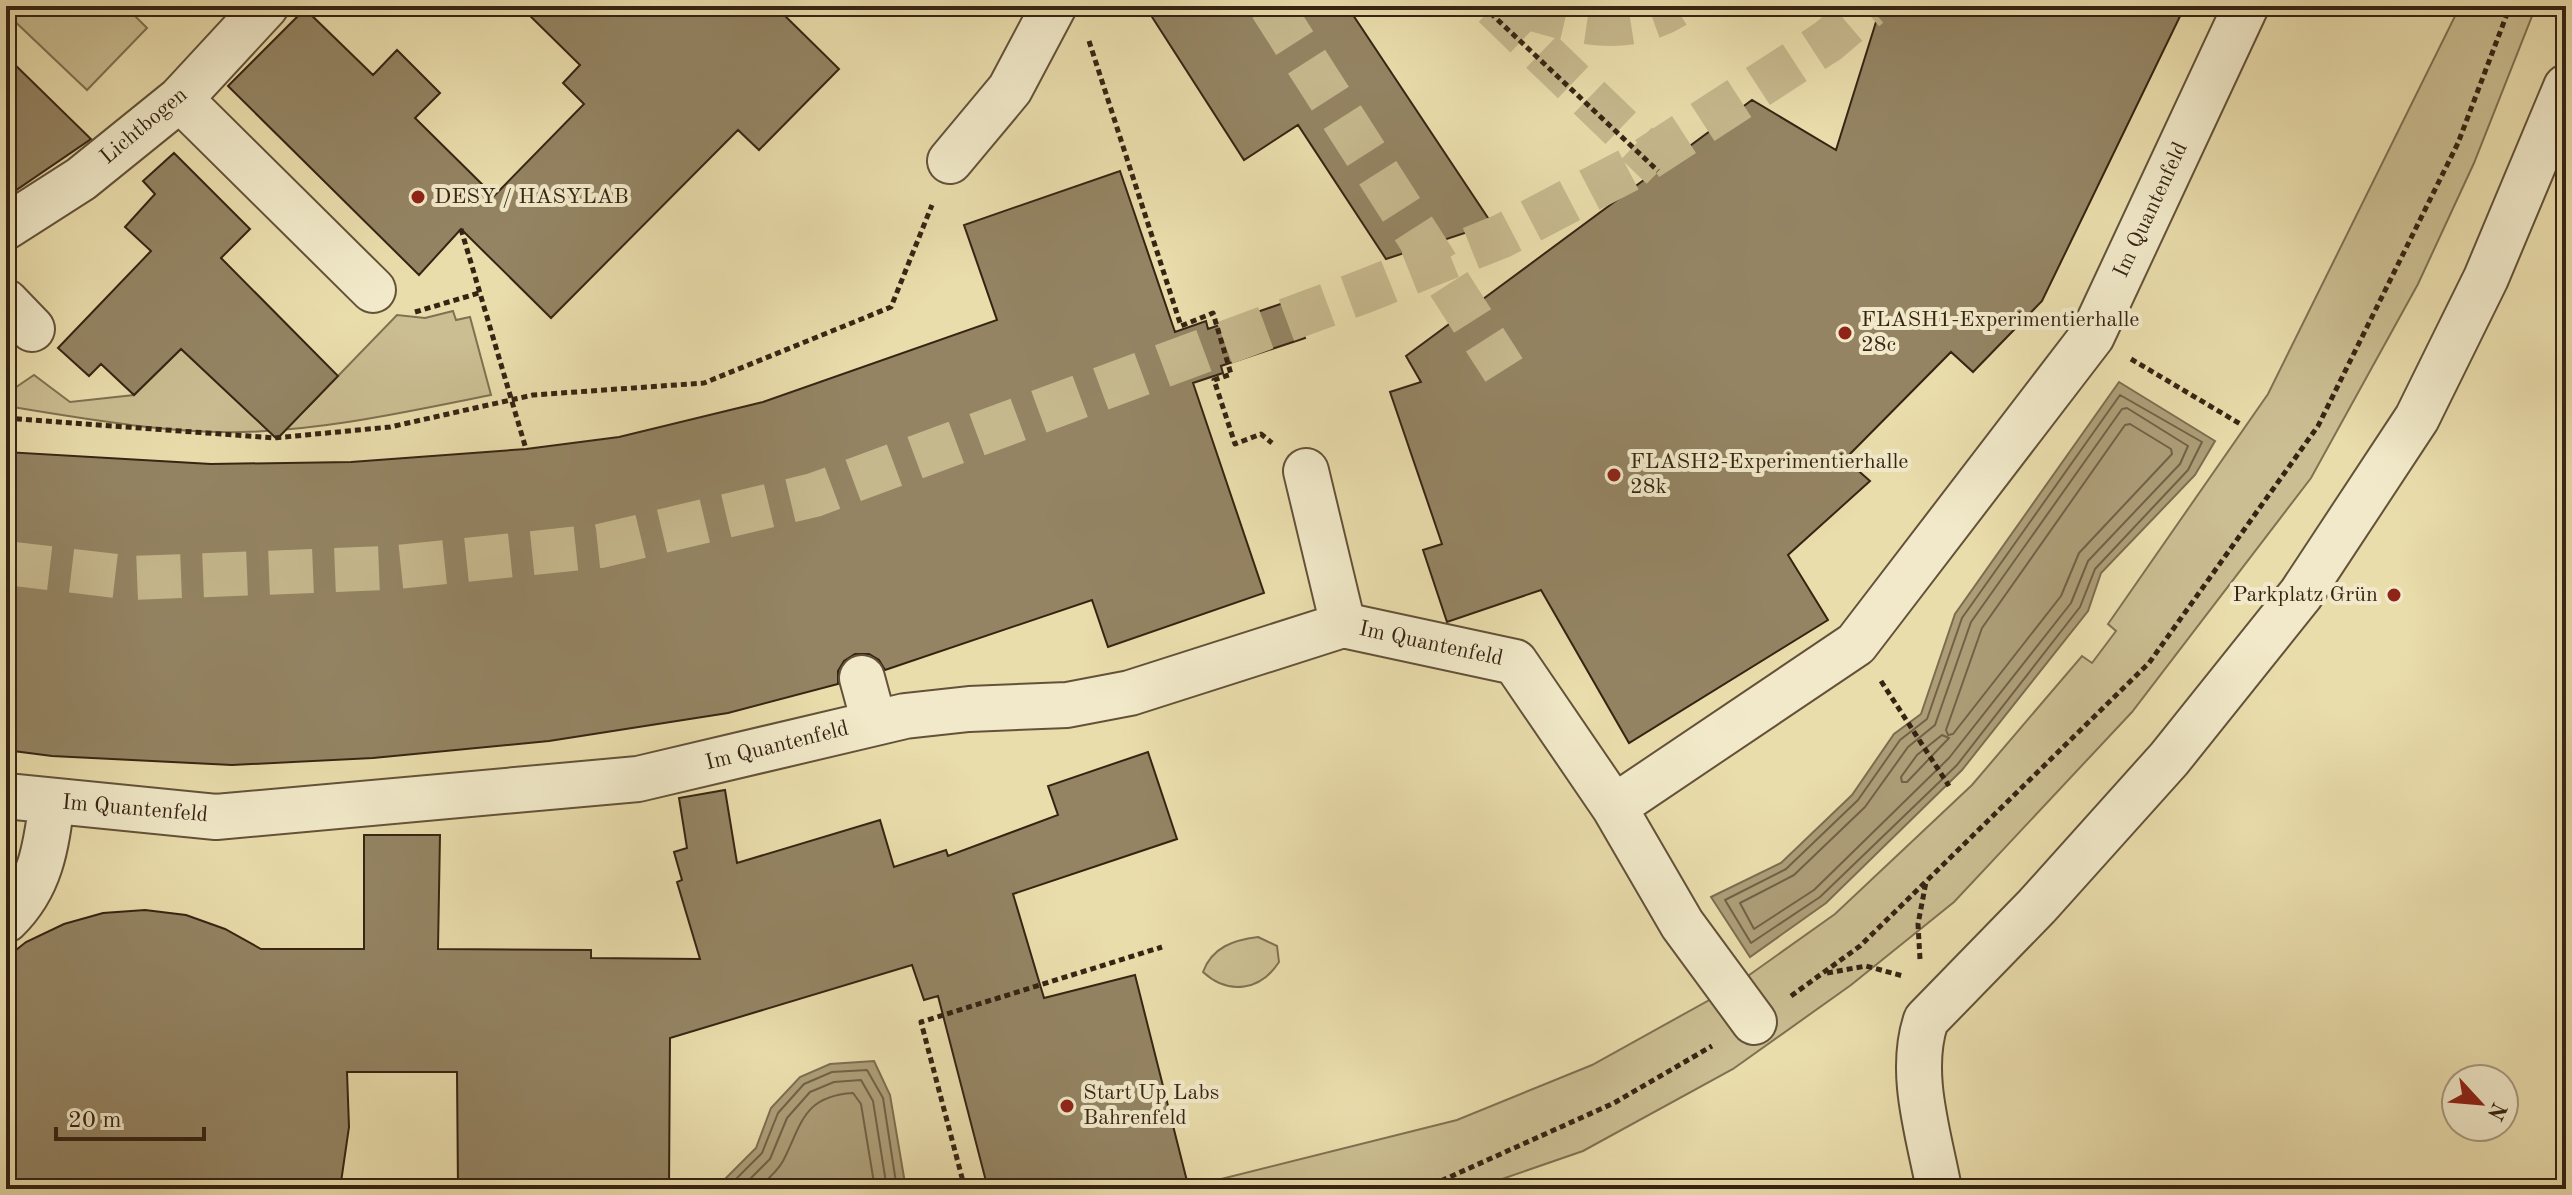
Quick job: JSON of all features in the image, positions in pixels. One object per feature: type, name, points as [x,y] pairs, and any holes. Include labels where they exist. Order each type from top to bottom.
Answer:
[{"type":"lane","name":"Lichtbogen","points":[[6,227],[81,179],[180,99],[266,6]]},
{"type":"lane","points":[[950,161],[1010,89],[1054,6]]},
{"type":"lane","name":"Im Quantenfeld","points":[[6,796],[216,817],[638,779],[874,722],[969,709],[1067,705],[1130,693],[1343,625],[1515,662],[1614,807],[1856,644],[2092,336],[2246,6]]},
{"type":"lane","points":[[1939,1189],[1918,1069],[1919,1041],[1934,998],[2037,906],[2169,759],[2301,594],[2417,418],[2486,278],[2566,87]]},
{"type":"lane","points":[[180,99],[373,290]]},
{"type":"lane","points":[[1306,471],[1343,625]]},
{"type":"lane","points":[[862,678],[874,722]]},
{"type":"lane","points":[[6,920],[30,892],[40,870],[52,801]]},
{"type":"lane","points":[[1614,807],[1682,924],[1754,1022]]},
{"type":"path","points":[[1423,1189],[1614,1103],[1754,1022],[1860,946],[2149,663],[2318,426],[2458,143],[2510,6]]},
{"type":"path","points":[[1488,8],[1658,171]]},
{"type":"path","points":[[1087,34],[1181,326],[1213,313],[1231,374],[1214,380],[1235,444],[1261,434]]},
{"type":"path","points":[[6,418],[274,438],[390,427],[533,395],[704,383],[891,307],[950,161]]},
{"type":"path","points":[[461,229],[526,449]]},
{"type":"path","points":[[423,312],[479,293]]},
{"type":"path","points":[[2092,336],[2242,425]]},
{"type":"path","points":[[1906,717],[1949,786]]},
{"type":"path","points":[[1926,881],[1917,944],[1934,998]]},
{"type":"path","points":[[965,1189],[921,1022],[1162,947]]},
{"type":"path","points":[[1822,973],[1866,966],[1908,977],[1934,998]]},
{"type":"shaded area","points":[[6,6],[125,6],[147,28],[87,90],[6,13]]},
{"type":"shaded area","points":[[2465,6],[2536,6],[2474,163],[2418,284],[2311,478],[2132,712],[1954,902],[1851,985],[1733,1069],[1583,1151],[1473,1189],[1210,1189],[1209,1182],[1457,1120],[1592,1065],[1731,988],[1835,914],[1972,785],[2082,656],[2092,663],[2116,631],[2108,624],[2268,394],[2456,14]]},
{"type":"shaded area","points":[[453,311],[456,320],[470,317],[491,395],[337,424],[243,432],[155,428],[6,406],[6,394],[34,375],[70,402],[134,395],[181,349],[307,408],[397,315],[425,318]]},
{"type":"shaded area","points":[[1258,937],[1277,946],[1279,962],[1263,979],[1254,984],[1234,987],[1213,980],[1203,972],[1212,956],[1225,946]]},
{"type":"water","points":[[2119,382],[2215,441],[2195,475],[2101,573],[2088,611],[1962,770],[1826,903],[1750,957],[1711,897],[1781,863],[1852,795],[1894,734],[1921,714],[1955,614]]},
{"type":"water","points":[[874,1061],[890,1095],[906,1189],[715,1189],[756,1148],[771,1108],[800,1077],[830,1064]]},
{"type":"building","points":[[520,6],[775,6],[839,69],[759,150],[738,130],[551,318],[461,229],[419,275],[228,86],[305,9],[373,75],[397,50],[440,93],[415,118],[494,196],[584,104],[563,83],[580,65]]},
{"type":"building","points":[[1145,6],[1347,6],[1492,224],[1386,259],[1298,125],[1244,160]]},
{"type":"building","points":[[1881,6],[2185,6],[2042,301],[1973,372],[1951,352],[1845,459],[1870,481],[1788,555],[1828,620],[1629,743],[1541,590],[1447,622],[1423,550],[1442,544],[1390,392],[1421,382],[1406,356],[1752,100],[1836,150]]},
{"type":"building","points":[[6,56],[91,139],[6,197]]},
{"type":"building","points":[[174,153],[250,229],[221,258],[338,376],[277,439],[181,349],[134,395],[101,364],[89,376],[58,348],[151,251],[125,227],[155,194],[143,181]]},
{"type":"building","points":[[1120,171],[1175,332],[1206,321],[1208,329],[1292,300],[1305,338],[1221,366],[1223,373],[1193,383],[1264,593],[1108,647],[1092,600],[885,670],[879,660],[869,654],[855,654],[844,661],[838,671],[838,684],[728,713],[549,741],[373,758],[232,765],[52,756],[6,750],[6,452],[211,464],[351,462],[526,449],[619,437],[763,402],[997,320],[964,225]]},
{"type":"building","points":[[1148,752],[1177,839],[1013,894],[1044,998],[1135,975],[1189,1189],[988,1189],[938,996],[924,1000],[912,965],[670,1038],[669,1189],[458,1189],[457,1072],[347,1072],[349,1127],[340,1189],[6,1189],[6,958],[26,942],[64,924],[103,913],[145,910],[186,915],[225,929],[261,949],[364,949],[364,835],[440,835],[438,949],[591,950],[591,958],[700,959],[677,882],[682,880],[674,852],[687,848],[679,798],[725,790],[737,863],[880,820],[894,867],[946,850],[948,856],[1058,815],[1048,786]]},
{"type":"tunnel","points":[[1271,6],[1504,370]]},
{"type":"tunnel","points":[[1494,6],[1662,168]]},
{"type":"tunnel","points":[[1523,6],[1600,24],[1637,21],[1675,6]]},
{"type":"tunnel","points":[[6,563],[133,578],[388,568],[600,546],[814,495],[1365,291],[1502,236],[1634,167],[1828,41],[1869,6]]},
{"type":"place","name":"DESY / HASYLAB","points":[[418,197]]},
{"type":"place","name":"FLASH1-Experimentierhalle 28c","points":[[1845,333]]},
{"type":"place","name":"FLASH2-Experimentierhalle 28k","points":[[1614,475]]},
{"type":"place","name":"Parkplatz Grün","points":[[2394,595]]},
{"type":"place","name":"Start Up Labs Bahrenfeld","points":[[1067,1106]]}]
